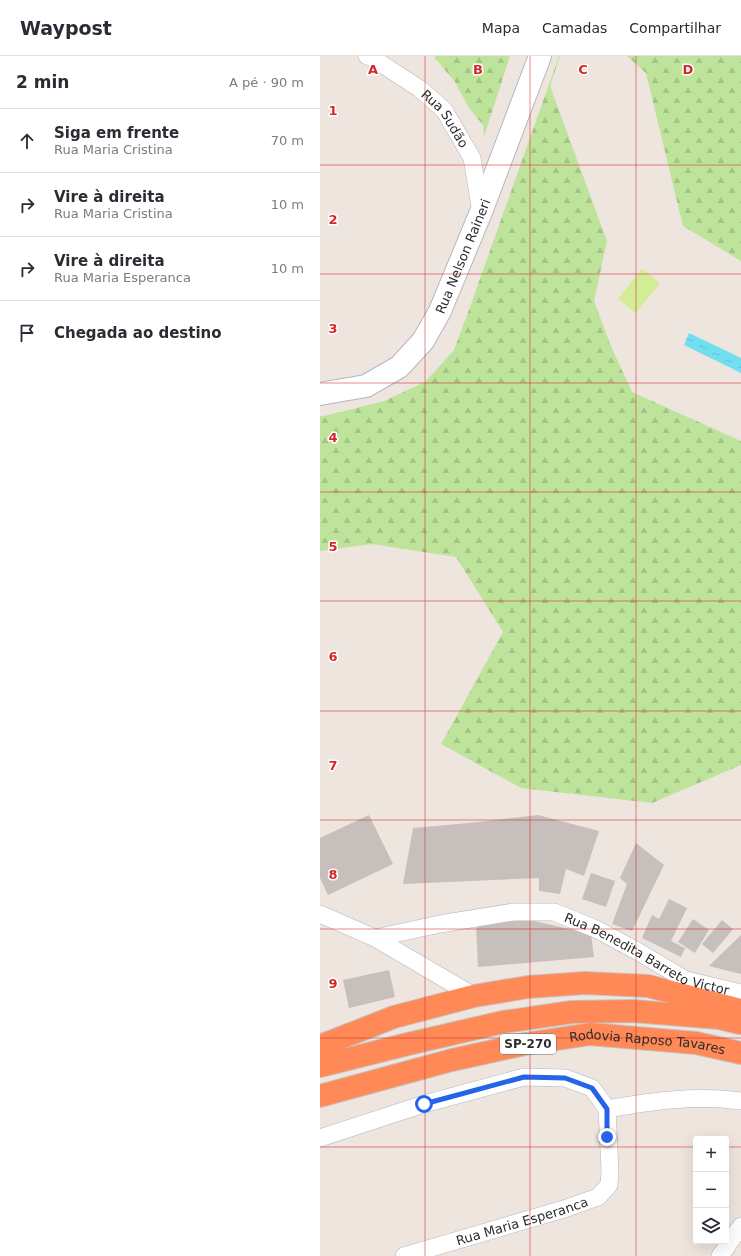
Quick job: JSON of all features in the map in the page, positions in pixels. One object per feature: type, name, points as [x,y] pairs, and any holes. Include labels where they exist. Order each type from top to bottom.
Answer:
[{"type":"highway","points":[[320,1046],[394,1017],[474,996],[528,988],[585,983],[648,986],[741,1010]]},
{"type":"highway","name":"Rodovia Raposo Tavares","points":[[320,1066],[503,1022],[572,1012],[633,1011],[718,1018],[741,1024]]},
{"type":"highway","name":"Rodovia Raposo Tavares","points":[[320,1096],[452,1060],[525,1044],[590,1034],[696,1043],[741,1053]]},
{"type":"main road","name":"Rua Nelson Raineri","points":[[320,394],[366,386],[399,367],[423,341],[440,311],[481,212],[540,56]]},
{"type":"street","name":"Rua Sudão","points":[[367,56],[371,57],[420,89],[444,110],[472,158],[481,212]]},
{"type":"street","name":"Rua Benedita Barreto Victor","points":[[374,938],[440,924],[512,912],[554,912],[596,929],[686,980],[741,993]]},
{"type":"street","points":[[320,914],[374,938],[474,996]]},
{"type":"street","points":[[320,1138],[424,1104],[524,1077],[565,1078],[592,1088],[607,1109],[681,1098],[718,1098],[741,1101]]},
{"type":"street","name":"Rua Maria Esperanca","points":[[404,1256],[564,1209],[598,1197],[609,1185],[610,1171],[607,1109]]},
{"type":"street","points":[[720,1256],[741,1226]]},
{"type":"green space","points":[[435,56],[510,56],[484,137],[483,125],[469,108],[455,82],[435,58]]},
{"type":"green space","points":[[559,56],[550,86],[607,241],[594,301],[610,344],[632,392],[741,441],[741,765],[652,803],[521,788],[441,744],[503,632],[456,557],[372,544],[320,551],[320,416],[384,401],[425,382],[454,350]]},
{"type":"green space","points":[[627,56],[741,56],[741,261],[683,226],[646,73]]},
{"type":"green space","points":[[642,269],[660,283],[636,313],[618,299]]},
{"type":"water","points":[[689,333],[741,358],[741,373],[684,345]]},
{"type":"building","points":[[369,815],[393,864],[328,895],[320,878],[320,838]]},
{"type":"building","points":[[538,815],[599,831],[584,876],[566,869],[560,894],[539,891],[539,878],[403,884],[413,828]]},
{"type":"building","points":[[636,843],[664,865],[632,931],[612,924],[627,884],[620,878]]},
{"type":"building","points":[[591,873],[615,881],[606,907],[582,899]]},
{"type":"building","points":[[669,899],[687,908],[671,941],[685,948],[681,957],[642,938],[652,915],[659,919]]},
{"type":"building","points":[[521,918],[591,934],[594,957],[478,967],[476,924]]},
{"type":"building","points":[[693,919],[709,930],[695,953],[678,942]]},
{"type":"building","points":[[722,920],[733,929],[713,953],[702,944]]},
{"type":"building","points":[[741,935],[741,974],[709,966]]},
{"type":"building","points":[[389,970],[395,997],[349,1008],[343,980]]},
{"type":"route","points":[[424,1104],[524,1077],[565,1078],[592,1088],[607,1109],[607,1137]]}]
